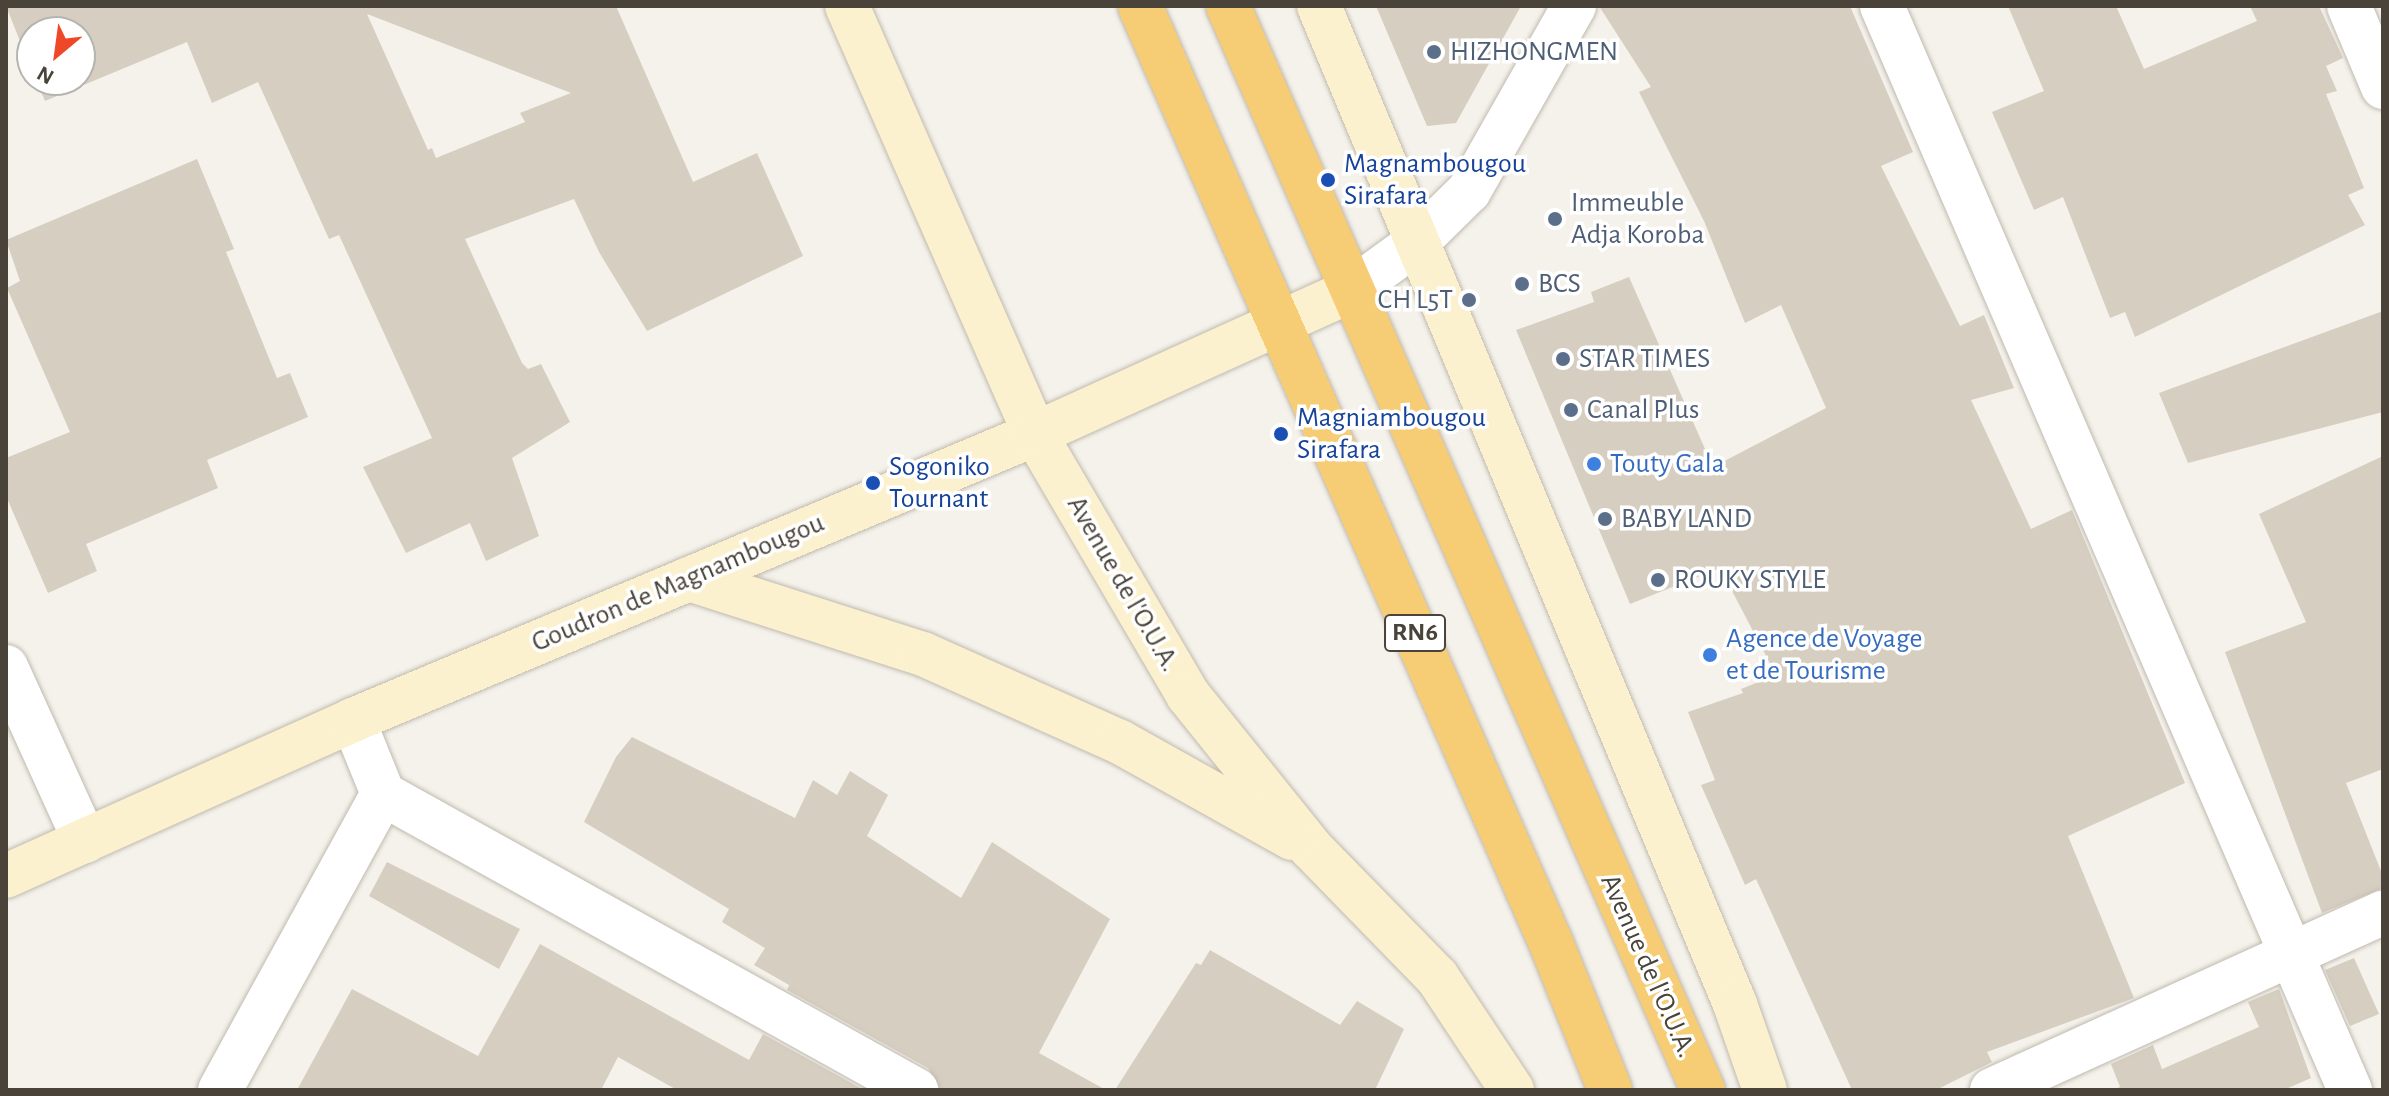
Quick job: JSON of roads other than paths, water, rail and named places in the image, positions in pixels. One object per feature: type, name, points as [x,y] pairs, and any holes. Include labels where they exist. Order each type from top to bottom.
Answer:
[{"type":"highway","name":"RN6","points":[[1140,6],[1551,943],[1610,1090]]},
{"type":"highway","name":"Avenue de l'O.U.A.","points":[[1228,6],[1350,291],[1703,1090]]},
{"type":"street","name":"Avenue de l'O.U.A.","points":[[847,6],[1035,434],[1188,695],[1311,848],[1437,977],[1512,1090]]},
{"type":"street","points":[[1319,6],[1735,1004],[1765,1090]]},
{"type":"street","points":[[1350,291],[1416,243],[1469,191],[1574,6]]},
{"type":"street","points":[[1882,6],[2350,1090]]},
{"type":"street","points":[[2349,6],[2383,87]]},
{"type":"street","name":"Goudron de Magnambougou","points":[[6,876],[353,720],[1035,434],[1350,291]]},
{"type":"street","points":[[689,579],[923,654],[1120,742],[1311,848]]},
{"type":"street","points":[[6,667],[85,841]]},
{"type":"street","points":[[353,720],[383,794],[916,1090]]},
{"type":"street","points":[[220,1090],[383,794]]},
{"type":"street","points":[[1992,1090],[2383,913]]},
{"type":"place","name":"HIZHONGMEN","points":[[1434,52]]},
{"type":"place","name":"Magnambougou Sirafara","points":[[1328,180]]},
{"type":"place","name":"Immeuble Adja Koroba","points":[[1555,219]]},
{"type":"place","name":"BCS","points":[[1522,284]]},
{"type":"place","name":"CH L5T","points":[[1469,300]]},
{"type":"place","name":"STAR TIMES","points":[[1563,359]]},
{"type":"place","name":"Canal Plus","points":[[1571,410]]},
{"type":"place","name":"Magniambougou Sirafara","points":[[1281,434]]},
{"type":"place","name":"Touty Gala","points":[[1594,464]]},
{"type":"place","name":"Sogoniko Tournant","points":[[873,483]]},
{"type":"place","name":"BABY LAND","points":[[1605,519]]},
{"type":"place","name":"ROUKY STYLE","points":[[1658,580]]},
{"type":"place","name":"Agence de Voyage et de Tourisme","points":[[1710,655]]}]
